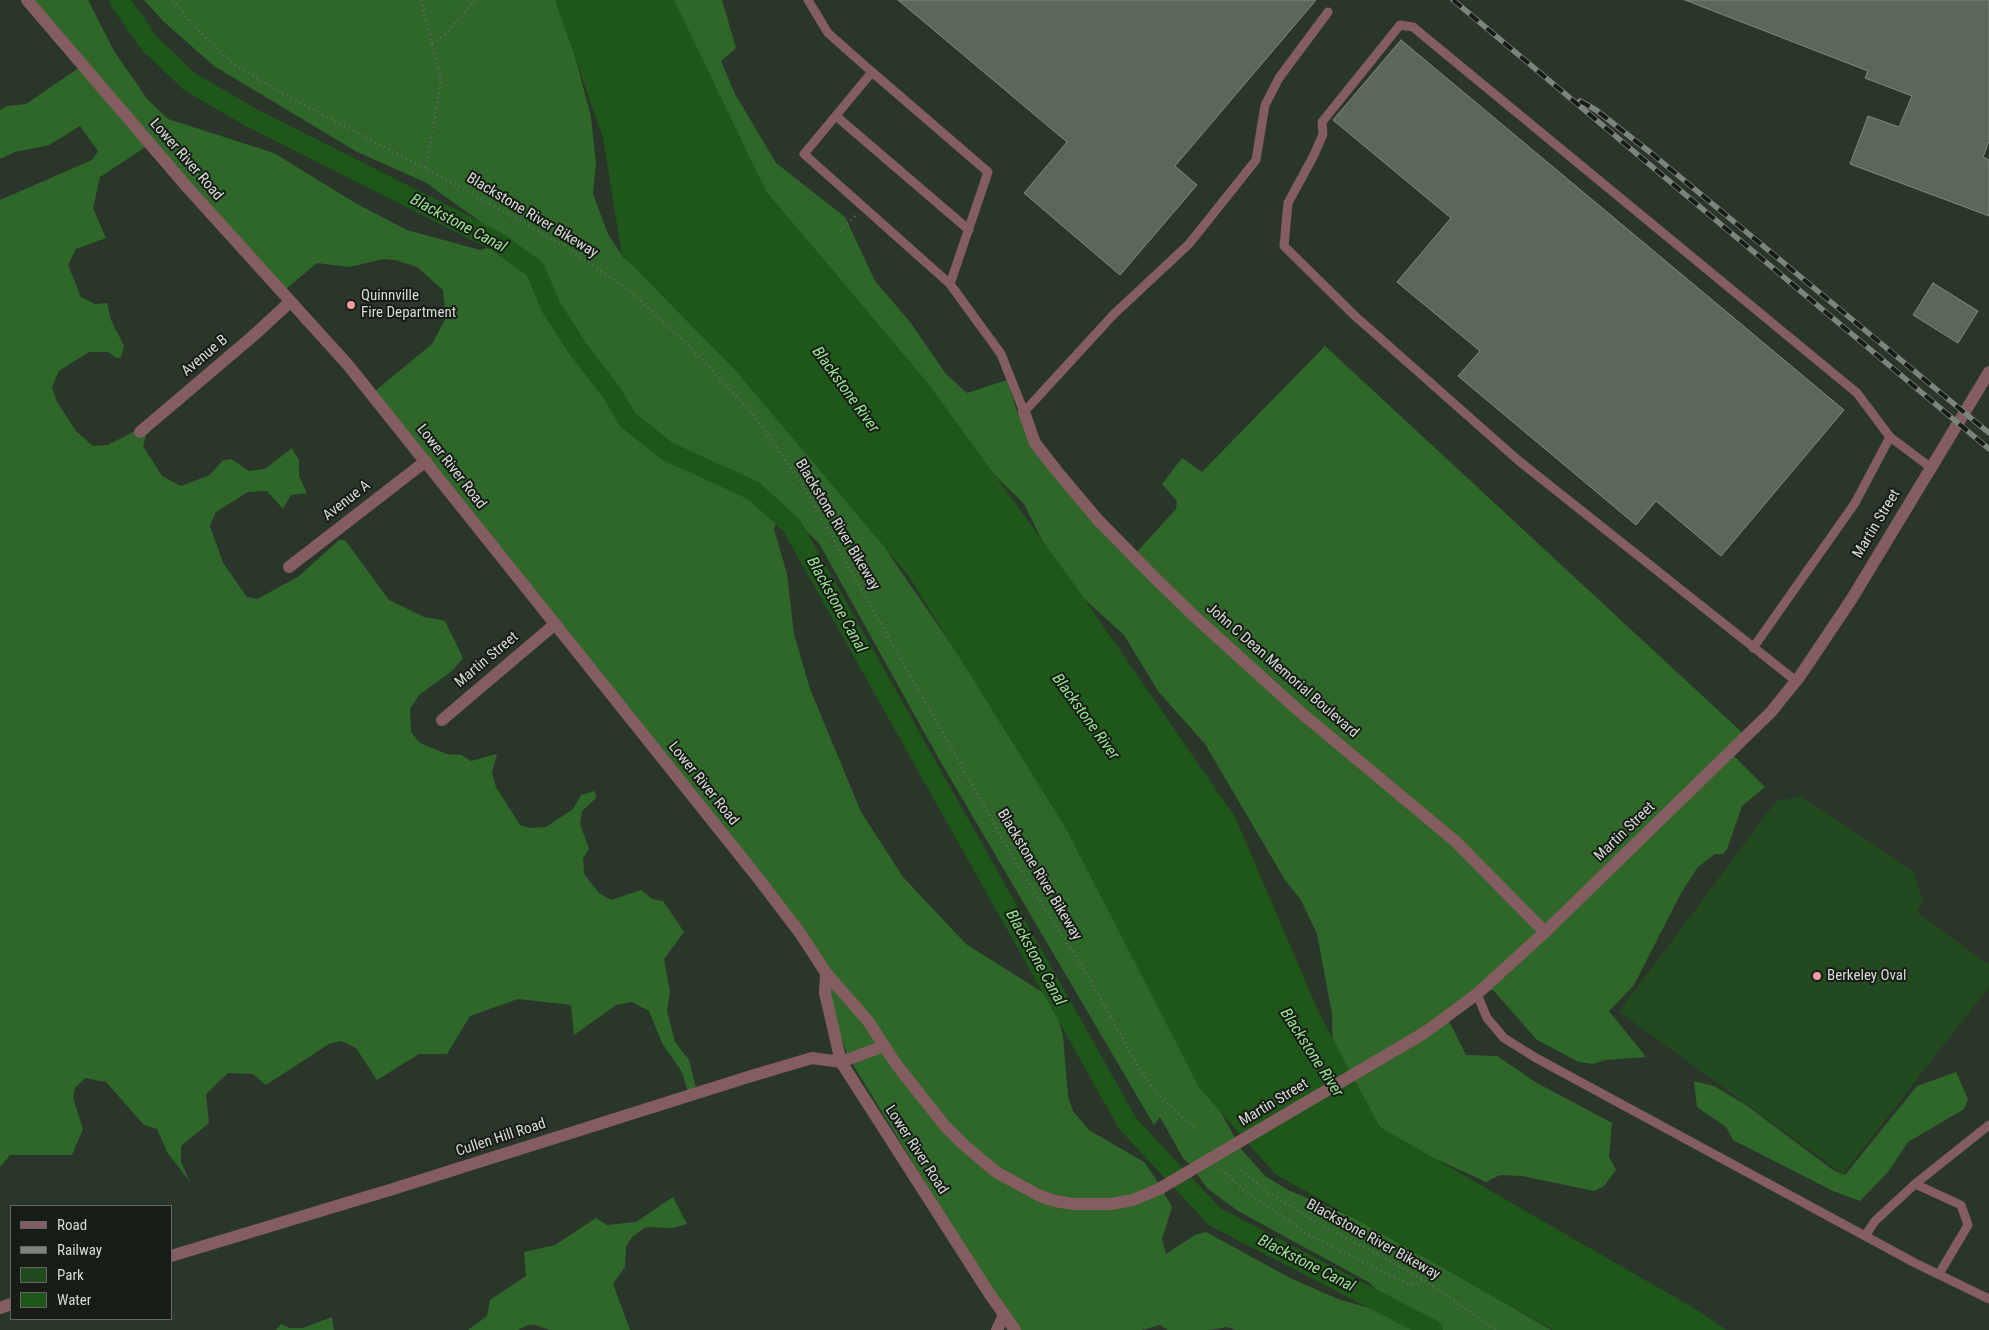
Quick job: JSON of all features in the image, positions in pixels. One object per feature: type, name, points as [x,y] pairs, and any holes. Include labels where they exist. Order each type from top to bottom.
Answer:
[{"type":"street","name":"Lower River Road","points":[[27,0],[187,187],[348,365],[426,460],[554,625],[758,878],[800,933],[826,973],[868,1021],[916,1091],[962,1144],[996,1172],[1040,1196],[1055,1201],[1073,1204],[1110,1204],[1133,1200],[1159,1189]]},
{"type":"street","name":"Avenue B","points":[[140,432],[290,302]]},
{"type":"street","name":"Martin Street","points":[[1159,1189],[1424,1033],[1477,994],[1545,932],[1771,712],[1796,682],[1851,600],[1989,372]]},
{"type":"street","name":"John C Dean Memorial Boulevard","points":[[1024,412],[1035,442],[1056,470],[1098,520],[1154,578],[1299,711],[1455,841],[1545,932]]},
{"type":"street","name":"Avenue A","points":[[289,567],[426,460]]},
{"type":"street","name":"Martin Street","points":[[442,720],[554,625]]},
{"type":"street","name":"Lower River Road","points":[[826,973],[825,993],[841,1062],[1015,1330]]},
{"type":"street","points":[[841,1062],[884,1046]]},
{"type":"street","name":"Cullen Hill Road","points":[[172,1256],[812,1058],[841,1062]]},
{"type":"street","points":[[997,1330],[1004,1315]]},
{"type":"lane","points":[[808,0],[828,33],[988,172],[950,284]]},
{"type":"lane","points":[[872,72],[804,154],[950,284],[1001,354],[1024,412],[1114,314],[1189,244],[1256,160],[1265,105],[1279,78],[1328,12]]},
{"type":"lane","points":[[1796,682],[1519,461],[1355,316],[1284,246],[1288,203],[1323,134],[1322,122],[1400,25],[1413,27],[1857,393],[1890,437],[1930,467]]},
{"type":"lane","points":[[836,116],[969,230]]},
{"type":"lane","points":[[1753,648],[1855,503],[1890,437]]},
{"type":"lane","points":[[1477,994],[1487,1018],[1504,1038],[1545,1063],[1865,1236],[1989,1299]]},
{"type":"lane","points":[[1865,1236],[1875,1221],[1915,1184],[1989,1125]]},
{"type":"lane","points":[[1915,1184],[1960,1205],[1968,1225],[1939,1274]]},
{"type":"path","name":"Blackstone River Bikeway","points":[[173,0],[190,22],[231,62],[276,90],[426,168],[564,246],[631,292],[690,347],[752,413],[802,484],[1018,866],[1096,988],[1141,1072],[1158,1095],[1197,1130]]},
{"type":"path","points":[[421,0],[441,81],[426,168]]},
{"type":"path","points":[[432,42],[447,33],[475,0]]},
{"type":"path","points":[[840,231],[856,216]]},
{"type":"path","points":[[1212,1159],[1244,1190],[1305,1232],[1407,1284],[1415,1285],[1425,1280]]},
{"type":"path","name":"Blackstone River Bikeway","points":[[1241,1170],[1267,1192],[1322,1225],[1425,1280],[1495,1330]]},
{"type":"green space","name":"Berkeley Oval","points":[[1801,796],[1914,872],[1923,903],[1917,912],[1989,965],[1989,987],[1843,1174],[1619,1012],[1776,801]]},
{"type":"shaded area","points":[[29,0],[88,0],[114,51],[148,100],[168,119],[274,153],[357,204],[407,230],[480,250],[502,244],[492,230],[425,182],[357,152],[214,66],[163,21],[144,0],[560,0],[591,117],[596,163],[593,194],[608,234],[623,257],[680,299],[848,487],[893,560],[1089,844],[1213,1098],[1241,1149],[1265,1176],[1288,1190],[1371,1225],[1551,1330],[1236,1330],[1227,1327],[1210,1330],[1168,1330],[1160,1325],[1142,1330],[1021,1330],[979,1270],[847,1055],[814,951],[369,396],[432,344],[446,318],[443,290],[417,267],[395,260],[383,259],[350,267],[317,263],[281,293],[147,146],[100,177],[93,208],[106,238],[76,249],[68,265],[81,297],[95,304],[107,303],[111,320],[124,346],[121,357],[117,358],[108,352],[89,352],[59,371],[52,387],[57,402],[76,431],[93,446],[108,445],[139,429],[147,433],[143,446],[162,476],[181,486],[210,475],[223,460],[231,459],[249,471],[265,469],[292,448],[299,460],[299,476],[307,493],[291,495],[283,509],[267,491],[248,492],[216,512],[210,526],[223,563],[247,597],[257,599],[298,577],[339,540],[345,540],[389,600],[424,617],[445,621],[463,658],[452,671],[419,695],[410,709],[411,732],[420,743],[447,754],[461,755],[471,761],[497,754],[492,773],[496,787],[520,825],[530,828],[546,827],[573,809],[581,795],[595,791],[596,798],[582,811],[580,824],[589,849],[583,858],[584,874],[599,893],[611,900],[641,890],[652,899],[663,901],[684,932],[664,959],[670,992],[667,1011],[675,1042],[689,1060],[698,1096],[689,1096],[682,1072],[662,1043],[649,1011],[632,1002],[616,1005],[574,1035],[571,1005],[518,999],[470,1016],[447,1054],[419,1054],[377,1080],[356,1048],[341,1041],[329,1044],[266,1085],[253,1074],[228,1073],[206,1094],[209,1123],[181,1146],[181,1162],[190,1182],[167,1152],[157,1129],[144,1125],[106,1082],[85,1078],[75,1088],[73,1098],[83,1129],[72,1155],[10,1155],[0,1167],[0,200],[92,160],[98,151],[80,126],[49,145],[15,152],[0,159],[0,110],[7,106],[26,104],[83,65]],"holes":[[[792,518],[819,543],[939,759],[1154,1125],[1160,1117],[1183,1158],[1198,1171],[1197,1174],[1207,1188],[1238,1211],[1370,1283],[1384,1298],[1386,1309],[1372,1309],[1338,1299],[1290,1278],[1206,1232],[1195,1235],[1166,1254],[1162,1239],[1172,1207],[1156,1179],[1144,1162],[1089,1130],[1073,1111],[1068,1097],[1063,1036],[1053,999],[966,944],[903,877],[861,812],[810,689],[794,634],[787,574],[774,529],[778,520]]]},
{"type":"shaded area","points":[[671,0],[722,0],[736,48],[721,61],[735,94],[776,163],[845,217],[875,281],[910,322],[946,374],[967,393],[1007,380],[1017,411],[1054,469],[1135,554],[1176,509],[1177,501],[1162,484],[1182,458],[1202,472],[1325,346],[1748,738],[1734,756],[1765,787],[1742,806],[1727,849],[1723,854],[1715,854],[1698,867],[1681,893],[1634,985],[1609,1011],[1646,1057],[1605,1060],[1593,1064],[1579,1062],[1537,1040],[1493,990],[1489,990],[1449,1021],[1466,1055],[1497,1056],[1537,1083],[1612,1123],[1609,1157],[1616,1170],[1604,1186],[1594,1191],[1522,1176],[1500,1175],[1486,1182],[1390,1138],[1345,1086],[1333,1056],[1332,1014],[1317,934],[1301,900],[1285,880],[1205,744],[1158,691],[1124,635],[1061,578],[1024,504],[960,440],[771,234]]},
{"type":"shaded area","points":[[1956,1072],[1968,1099],[1964,1109],[1908,1142],[1888,1172],[1860,1201],[1833,1191],[1733,1140],[1726,1127],[1697,1107],[1694,1081],[1714,1086],[1746,1105],[1833,1170],[1845,1175],[1917,1086]]},
{"type":"shaded area","points":[[673,1197],[687,1224],[673,1228],[646,1227],[632,1237],[626,1246],[625,1267],[613,1284],[630,1330],[550,1330],[535,1325],[528,1325],[518,1330],[468,1330],[487,1316],[490,1300],[526,1276],[524,1252],[555,1245],[596,1218],[607,1225],[636,1222]]},
{"type":"shaded area","points":[[332,1317],[334,1330],[276,1330],[281,1324],[290,1328],[303,1328]]},
{"type":"water","name":"Blackstone River","points":[[555,0],[674,0],[766,191],[927,382],[1079,591],[1235,817],[1319,1013],[1380,1127],[1697,1310],[1726,1330],[1553,1330],[1275,1174],[1199,1087],[1065,827],[908,575],[736,371],[622,255],[603,138]]},
{"type":"building","points":[[898,0],[1316,0],[1175,166],[1197,185],[1120,275],[1024,193],[1067,142]]},
{"type":"building","points":[[1685,0],[1989,0],[1989,141],[1983,157],[1989,160],[1989,216],[1850,164],[1868,116],[1899,127],[1912,96],[1865,78],[1868,71]]},
{"type":"building","points":[[1401,40],[1844,410],[1721,556],[1656,501],[1636,525],[1458,376],[1480,351],[1397,282],[1451,218],[1333,120]]},
{"type":"building","points":[[1933,283],[1978,311],[1958,343],[1913,315]]},
{"type":"waterway","name":"Blackstone Canal","points":[[119,0],[150,44],[190,82],[252,118],[496,241],[535,269],[551,307],[578,349],[612,393],[628,420],[667,451],[754,491],[792,526],[1128,1124],[1215,1217],[1433,1330]]},
{"type":"railway","points":[[1453,0],[1989,449]]},
{"type":"railway","points":[[1580,101],[1596,110],[1651,153],[1989,433]]},
{"type":"place","name":"Quinnville Fire Department","points":[[351,305]]},
{"type":"place","name":"Berkeley Oval","points":[[1817,976]]}]
